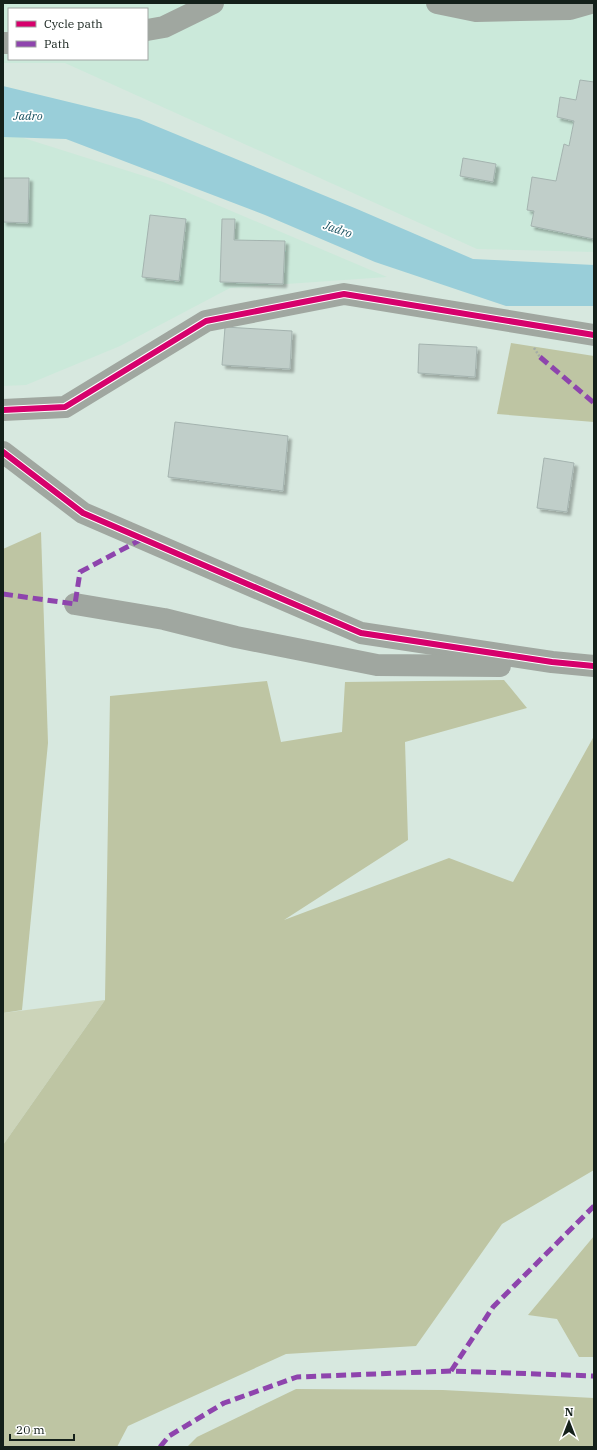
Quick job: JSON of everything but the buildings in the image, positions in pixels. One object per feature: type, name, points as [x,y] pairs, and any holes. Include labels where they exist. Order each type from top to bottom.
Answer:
[{"type":"street","points":[[148,30],[164,27],[213,3]]},
{"type":"street","points":[[437,3],[476,11],[570,9],[591,3]]},
{"type":"street","points":[[3,410],[65,407],[206,321],[344,294],[594,335]]},
{"type":"street","points":[[3,452],[83,513],[360,633],[552,662],[594,666]]},
{"type":"street","points":[[75,604],[164,619],[236,638],[377,665],[594,666]]},
{"type":"shaded area","points":[[3,3],[594,3],[594,252],[477,249],[65,63],[3,63]]},
{"type":"shaded area","points":[[3,134],[11,134],[163,182],[387,277],[230,288],[120,346],[26,385],[3,386]]},
{"type":"shaded area","points":[[511,343],[594,356],[594,422],[497,414]]},
{"type":"shaded area","points":[[41,532],[48,743],[22,1010],[3,1013],[3,549]]},
{"type":"shaded area","points":[[504,680],[527,708],[405,742],[408,840],[284,920],[449,858],[513,882],[594,736],[594,1170],[502,1224],[416,1346],[286,1354],[128,1426],[117,1447],[3,1447],[3,1145],[105,1000],[110,696],[267,681],[281,742],[342,732],[345,682]]},
{"type":"shaded area","points":[[105,1000],[3,1145],[3,1013]]},
{"type":"shaded area","points":[[594,1236],[594,1357],[579,1357],[557,1319],[528,1315]]},
{"type":"shaded area","points":[[296,1389],[443,1390],[594,1398],[594,1447],[187,1447],[197,1437]]},
{"type":"water","name":"Jadro","points":[[3,86],[139,119],[357,209],[473,259],[594,265],[594,306],[506,306],[375,262],[265,215],[66,139],[3,137]]},
{"type":"marked path","points":[[540,357],[594,403]]},
{"type":"marked path","points":[[3,594],[75,604],[80,572],[142,539]]},
{"type":"marked path","points":[[451,1371],[493,1307],[594,1206]]},
{"type":"marked path","points":[[160,1447],[169,1436],[224,1403],[297,1377],[451,1371],[594,1376]]},
{"type":"cycle path","points":[[3,410],[65,407],[206,321],[344,294],[594,335]]},
{"type":"cycle path","points":[[3,452],[83,513],[361,633],[552,662],[594,666]]}]
